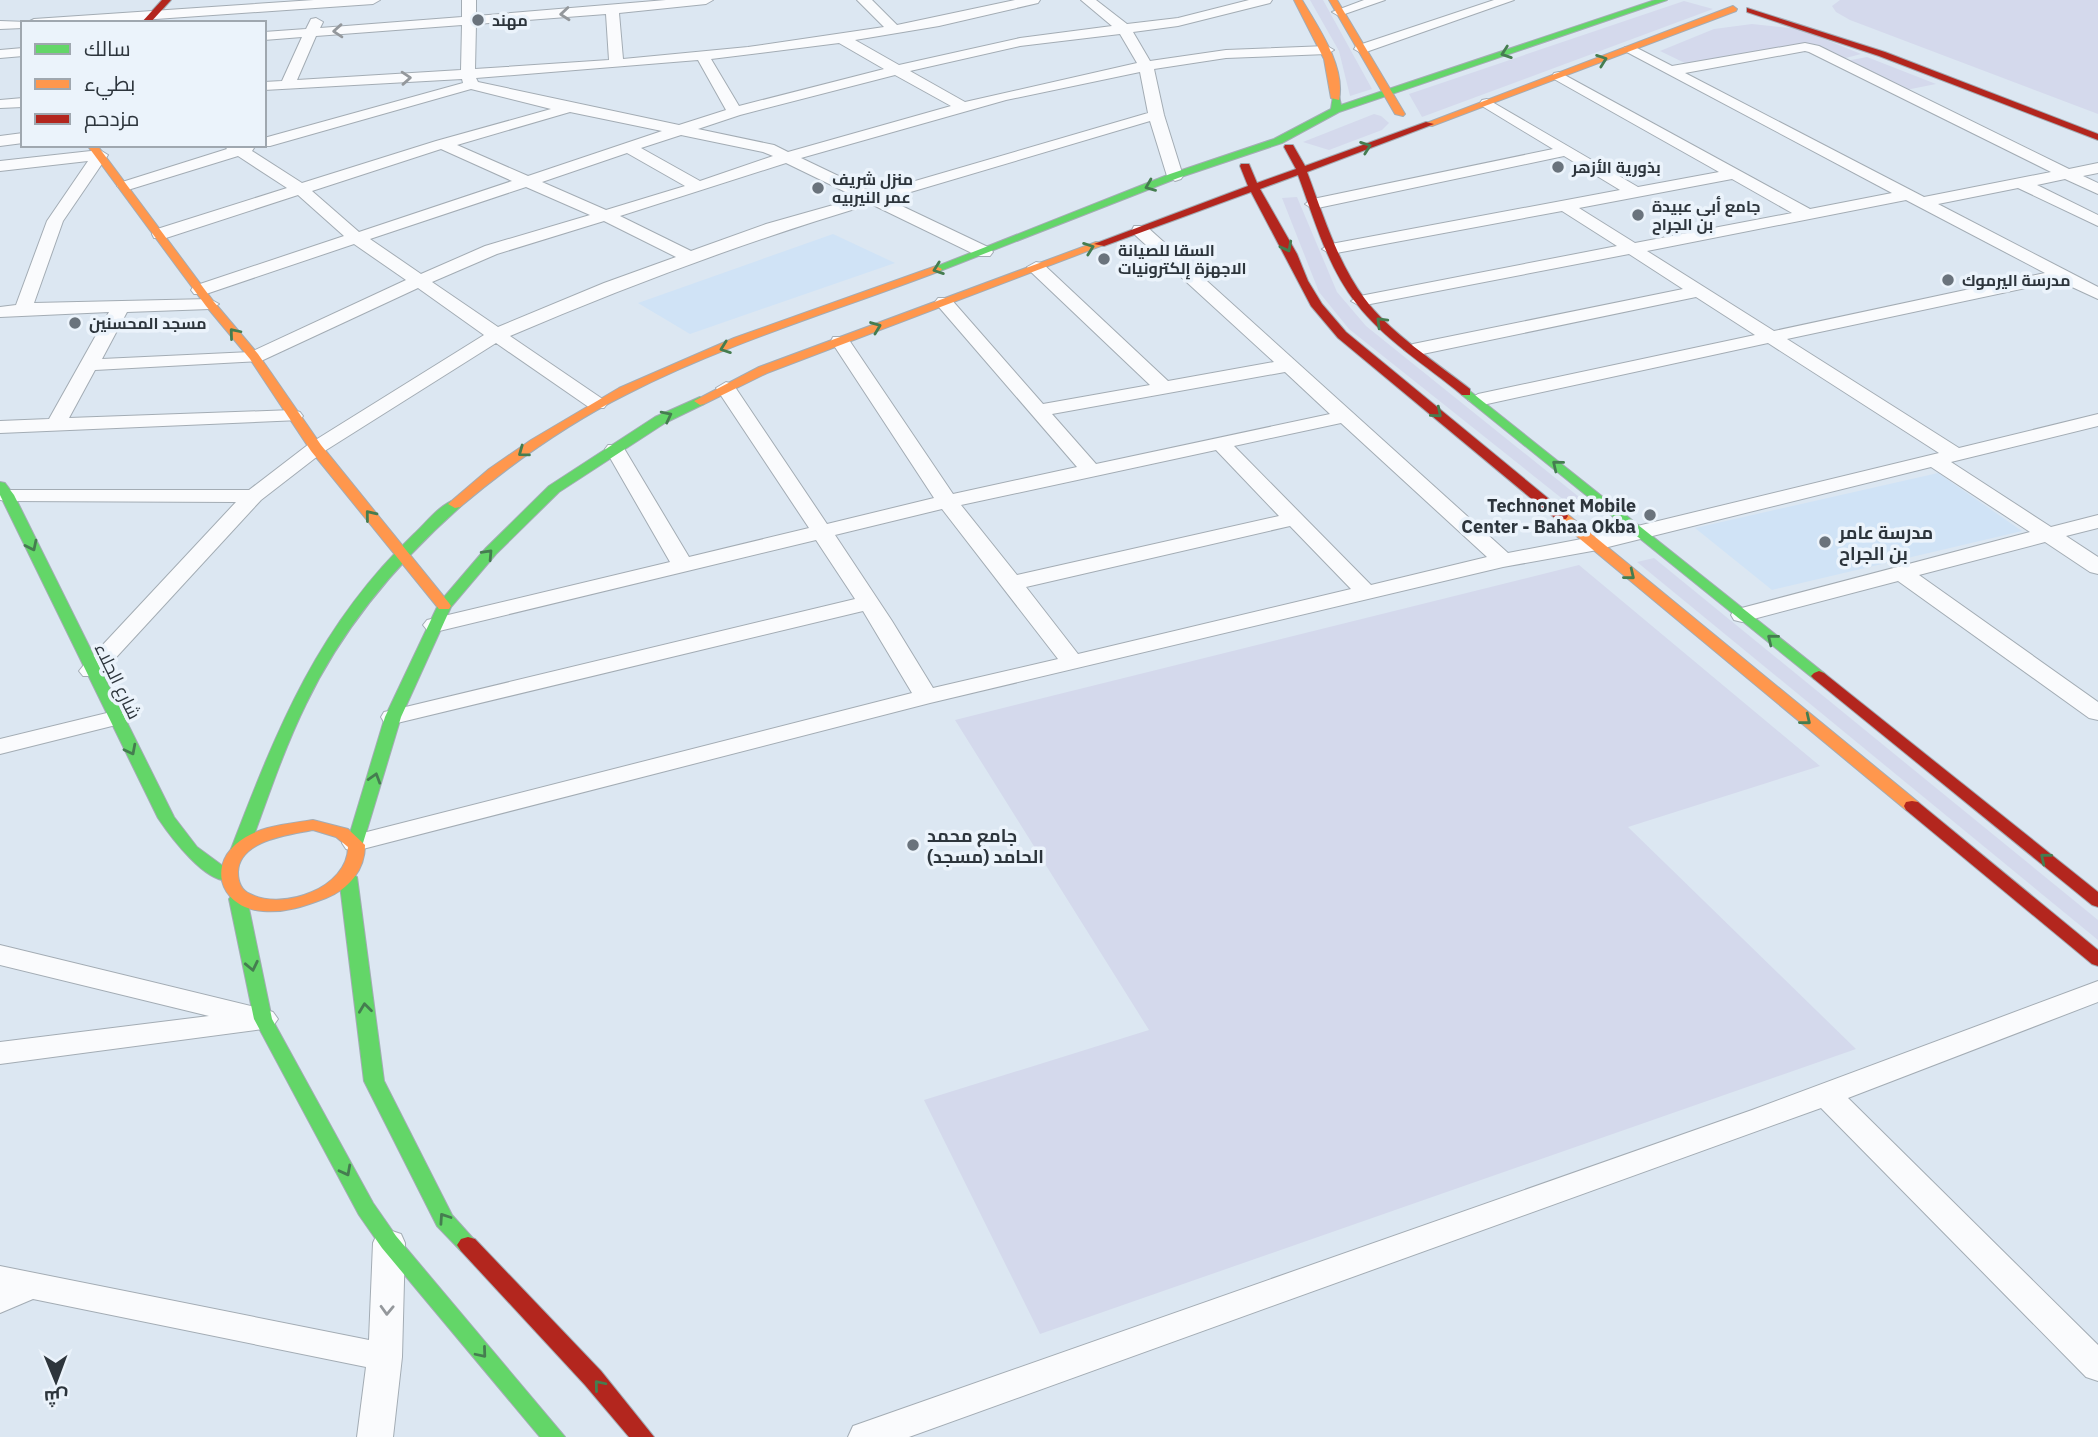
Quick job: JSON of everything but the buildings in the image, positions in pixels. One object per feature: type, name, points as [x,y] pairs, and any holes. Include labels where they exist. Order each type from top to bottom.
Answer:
[{"type":"main road","points":[[149,19],[167,0]]},
{"type":"main road","points":[[1298,0],[1327,50],[1338,88],[1336,110]]},
{"type":"main road","points":[[1663,0],[1336,110],[1324,120],[1283,139],[1175,176],[985,252],[702,356],[597,404],[536,443],[462,497],[400,553],[356,609],[319,665],[287,728],[240,849],[229,862],[225,876],[228,889],[238,899],[254,905],[295,905],[316,899],[335,889],[348,877],[356,865],[358,853],[355,843],[393,717],[439,615],[491,551],[554,489],[660,420],[763,370],[1630,50],[1733,9]]},
{"type":"main road","points":[[1705,2],[1750,10],[1784,4]]},
{"type":"main road","points":[[1336,6],[1401,115],[1406,132]]},
{"type":"main road","points":[[1750,10],[1877,53],[2098,137]]},
{"type":"main road","points":[[1810,14],[2098,125]]},
{"type":"main road","points":[[1283,139],[1302,171],[1331,249],[1360,301],[1413,350],[2098,901]]},
{"type":"main road","points":[[96,150],[205,297],[254,358],[316,448],[400,553],[439,615]]},
{"type":"main road","points":[[1168,153],[1189,161],[1225,159]]},
{"type":"main road","points":[[1242,153],[1254,188],[1307,289],[1317,306],[1342,335],[2098,960]]},
{"type":"main road","points":[[985,252],[1030,270]]},
{"type":"main road","name":"شارع الجلاء","points":[[4,490],[166,818],[183,846],[225,876]]},
{"type":"main road","points":[[240,849],[274,831],[313,825],[338,831],[355,843]]},
{"type":"main road","points":[[348,877],[374,1080],[444,1220],[593,1378],[643,1437]]},
{"type":"main road","points":[[238,899],[263,1019],[366,1209],[389,1242],[554,1437]]},
{"type":"street","points":[[92,21],[149,19],[373,0]]},
{"type":"street","points":[[469,79],[470,0]]},
{"type":"street","points":[[266,36],[470,22],[706,0]]},
{"type":"street","points":[[864,0],[895,30]]},
{"type":"street","points":[[266,86],[469,79],[702,55],[895,30],[1033,0]]},
{"type":"street","points":[[1088,0],[1124,29],[1146,66],[1156,115],[1175,176]]},
{"type":"street","points":[[0,312],[23,309],[120,308],[205,297],[355,237],[735,112],[897,69],[1020,42],[1178,22],[1265,0]]},
{"type":"street","points":[[1336,6],[1378,0]]},
{"type":"street","points":[[1361,49],[1507,0]]},
{"type":"street","points":[[286,85],[325,4]]},
{"type":"street","points":[[612,10],[616,64]]},
{"type":"street","points":[[0,25],[21,23]]},
{"type":"street","points":[[840,38],[962,107]]},
{"type":"street","points":[[1671,71],[1805,47],[1840,61],[2098,189]]},
{"type":"street","points":[[89,365],[254,358],[491,250],[699,187],[787,157],[1003,96],[1146,66],[1226,54],[1327,50]]},
{"type":"street","points":[[1630,50],[2098,294]]},
{"type":"street","points":[[0,54],[21,52]]},
{"type":"street","points":[[1840,61],[1877,53]]},
{"type":"street","points":[[702,55],[735,112]]},
{"type":"street","points":[[1559,76],[1808,215]]},
{"type":"street","points":[[266,142],[469,79],[570,108],[768,148],[985,252]]},
{"type":"street","points":[[0,104],[21,102]]},
{"type":"street","points":[[1487,103],[1636,192]]},
{"type":"street","points":[[160,234],[442,144],[570,108]]},
{"type":"street","points":[[92,671],[254,496],[316,448],[498,334],[610,287],[772,228],[1156,115]]},
{"type":"street","points":[[0,141],[21,138]]},
{"type":"street","points":[[442,144],[604,215],[691,258]]},
{"type":"street","points":[[125,186],[243,147],[300,189],[355,237],[597,404]]},
{"type":"street","points":[[627,147],[699,187]]},
{"type":"street","points":[[0,166],[96,150]]},
{"type":"street","points":[[23,309],[55,221],[96,150]]},
{"type":"street","points":[[1313,204],[1568,151]]},
{"type":"street","points":[[1360,301],[1808,215],[2020,183],[2098,168]]},
{"type":"street","points":[[1331,249],[1735,174]]},
{"type":"street","points":[[2020,183],[2098,221]]},
{"type":"street","points":[[1565,206],[1956,455]]},
{"type":"street","points":[[1140,230],[1503,560]]},
{"type":"street","points":[[1030,270],[1162,386]]},
{"type":"street","points":[[1478,400],[2061,275]]},
{"type":"street","points":[[2080,284],[2098,280]]},
{"type":"street","points":[[1413,350],[1700,292]]},
{"type":"street","points":[[944,302],[1090,471]]},
{"type":"street","points":[[55,426],[120,308]]},
{"type":"street","points":[[840,341],[931,480],[1074,664]]},
{"type":"street","points":[[1038,411],[1162,386],[1290,365]]},
{"type":"street","points":[[726,388],[869,603],[926,697]]},
{"type":"street","points":[[0,427],[293,416]]},
{"type":"street","points":[[439,615],[682,564],[949,501],[1347,416]]},
{"type":"street","points":[[355,843],[926,697],[1503,560],[1592,544],[2098,420]]},
{"type":"street","points":[[1220,443],[1367,593]]},
{"type":"street","points":[[615,449],[682,564]]},
{"type":"street","points":[[1934,460],[2098,567]]},
{"type":"street","points":[[4,490],[254,496]]},
{"type":"street","points":[[1012,583],[1293,519]]},
{"type":"street","points":[[1742,615],[2098,521]]},
{"type":"street","points":[[1902,573],[2098,713]]},
{"type":"street","points":[[393,717],[869,603]]},
{"type":"street","points":[[0,747],[115,718]]},
{"type":"street","points":[[0,954],[263,1019]]},
{"type":"street","points":[[866,1437],[1826,1095],[2098,991]]},
{"type":"street","points":[[0,1053],[263,1019]]},
{"type":"street","points":[[1826,1095],[2098,1367]]},
{"type":"street","points":[[375,1437],[385,1357],[389,1242]]},
{"type":"street","points":[[0,1300],[16,1282],[385,1357]]},
{"type":"shaded area","points":[[1310,0],[1323,0],[1372,89],[1350,96],[1339,51]]},
{"type":"shaded area","points":[[1840,0],[2098,0],[2098,114],[1850,20],[1836,12],[1832,6]]},
{"type":"shaded area","points":[[1684,1],[1713,9],[1422,117],[1409,94]]},
{"type":"shaded area","points":[[1752,24],[1800,29],[1861,54],[1842,59],[1813,44],[1691,66],[1660,51],[1714,29]]},
{"type":"shaded area","points":[[1867,57],[1936,84],[1906,90],[1846,61]]},
{"type":"shaded area","points":[[1374,114],[1389,123],[1382,130],[1329,150],[1303,142]]},
{"type":"shaded area","points":[[1297,197],[1337,292],[1366,326],[1594,509],[1579,512],[1349,329],[1319,292],[1282,198]]},
{"type":"shaded area","points":[[833,234],[895,263],[690,334],[638,303]]},
{"type":"shaded area","points":[[1938,473],[2022,531],[1772,590],[1695,528]]},
{"type":"shaded area","points":[[1654,558],[2098,920],[2098,940],[1637,562]]},
{"type":"shaded area","points":[[1579,565],[1820,766],[1628,827],[1856,1049],[1040,1334],[924,1100],[1149,1030],[955,720]]},
{"type":"traffic: fast","points":[[1336,110],[1663,0]]},
{"type":"traffic: fast","points":[[936,269],[1174,176],[1278,141],[1336,110],[1336,98]]},
{"type":"traffic: fast","points":[[1466,392],[1819,676]]},
{"type":"traffic: fast","points":[[355,843],[393,717],[444,606],[491,551],[554,489],[660,420],[700,401]]},
{"type":"traffic: fast","points":[[0,486],[7,495],[166,818],[191,851],[225,876]]},
{"type":"traffic: fast","points":[[240,849],[288,726],[321,660],[372,588],[412,544],[455,504]]},
{"type":"traffic: fast","points":[[348,877],[374,1081],[444,1220],[468,1245]]},
{"type":"traffic: fast","points":[[238,899],[263,1019],[366,1209],[389,1242],[554,1437]]},
{"type":"traffic: slow","points":[[1298,0],[1328,59],[1336,98]]},
{"type":"traffic: slow","points":[[1333,0],[1400,114]]},
{"type":"traffic: slow","points":[[1429,124],[1733,9]]},
{"type":"traffic: slow","points":[[93,147],[210,304],[254,357],[316,448],[444,606]]},
{"type":"traffic: slow","points":[[700,401],[763,370],[1100,244]]},
{"type":"traffic: slow","points":[[455,504],[535,443],[623,391],[699,356],[936,269]]},
{"type":"traffic: slow","points":[[1561,516],[1912,806]]},
{"type":"traffic: slow","points":[[313,825],[342,833],[356,845],[353,867],[345,878],[327,891],[291,905],[261,906],[241,897],[230,882],[230,865],[243,847],[270,833],[313,825]]},
{"type":"traffic: jam","points":[[147,21],[167,0]]},
{"type":"traffic: jam","points":[[1750,10],[1882,54],[2098,137]]},
{"type":"traffic: jam","points":[[1100,244],[1429,124]]},
{"type":"traffic: jam","points":[[1289,147],[1298,161],[1331,249],[1360,301],[1388,329],[1466,392]]},
{"type":"traffic: jam","points":[[1245,166],[1254,188],[1291,254],[1302,281],[1317,306],[1342,335],[1561,516]]},
{"type":"traffic: jam","points":[[1819,676],[2098,901]]},
{"type":"traffic: jam","points":[[1912,806],[2098,960]]},
{"type":"traffic: jam","points":[[468,1245],[593,1378],[643,1437]]},
{"type":"place","name":"مهند","points":[[478,20]]},
{"type":"place","name":"بذورية الأزهر","points":[[1558,167]]},
{"type":"place","name":"منزل شريف عمر النيربيه","points":[[818,188]]},
{"type":"place","name":"جامع أبي عبيدة بن الجراح","points":[[1638,215]]},
{"type":"place","name":"السقا للصيانة الاجهزة إلكترونيات","points":[[1104,259]]},
{"type":"place","name":"مدرسة اليرموك","points":[[1948,280]]},
{"type":"place","name":"مسجد المحسنين","points":[[75,323]]},
{"type":"place","name":"Technonet Mobile Center - Bahaa Okba","points":[[1650,515]]},
{"type":"place","name":"مدرسة عامر بن الجراح","points":[[1825,542]]},
{"type":"place","name":"جامع محمد الحامد (مسجد)","points":[[913,845]]}]
